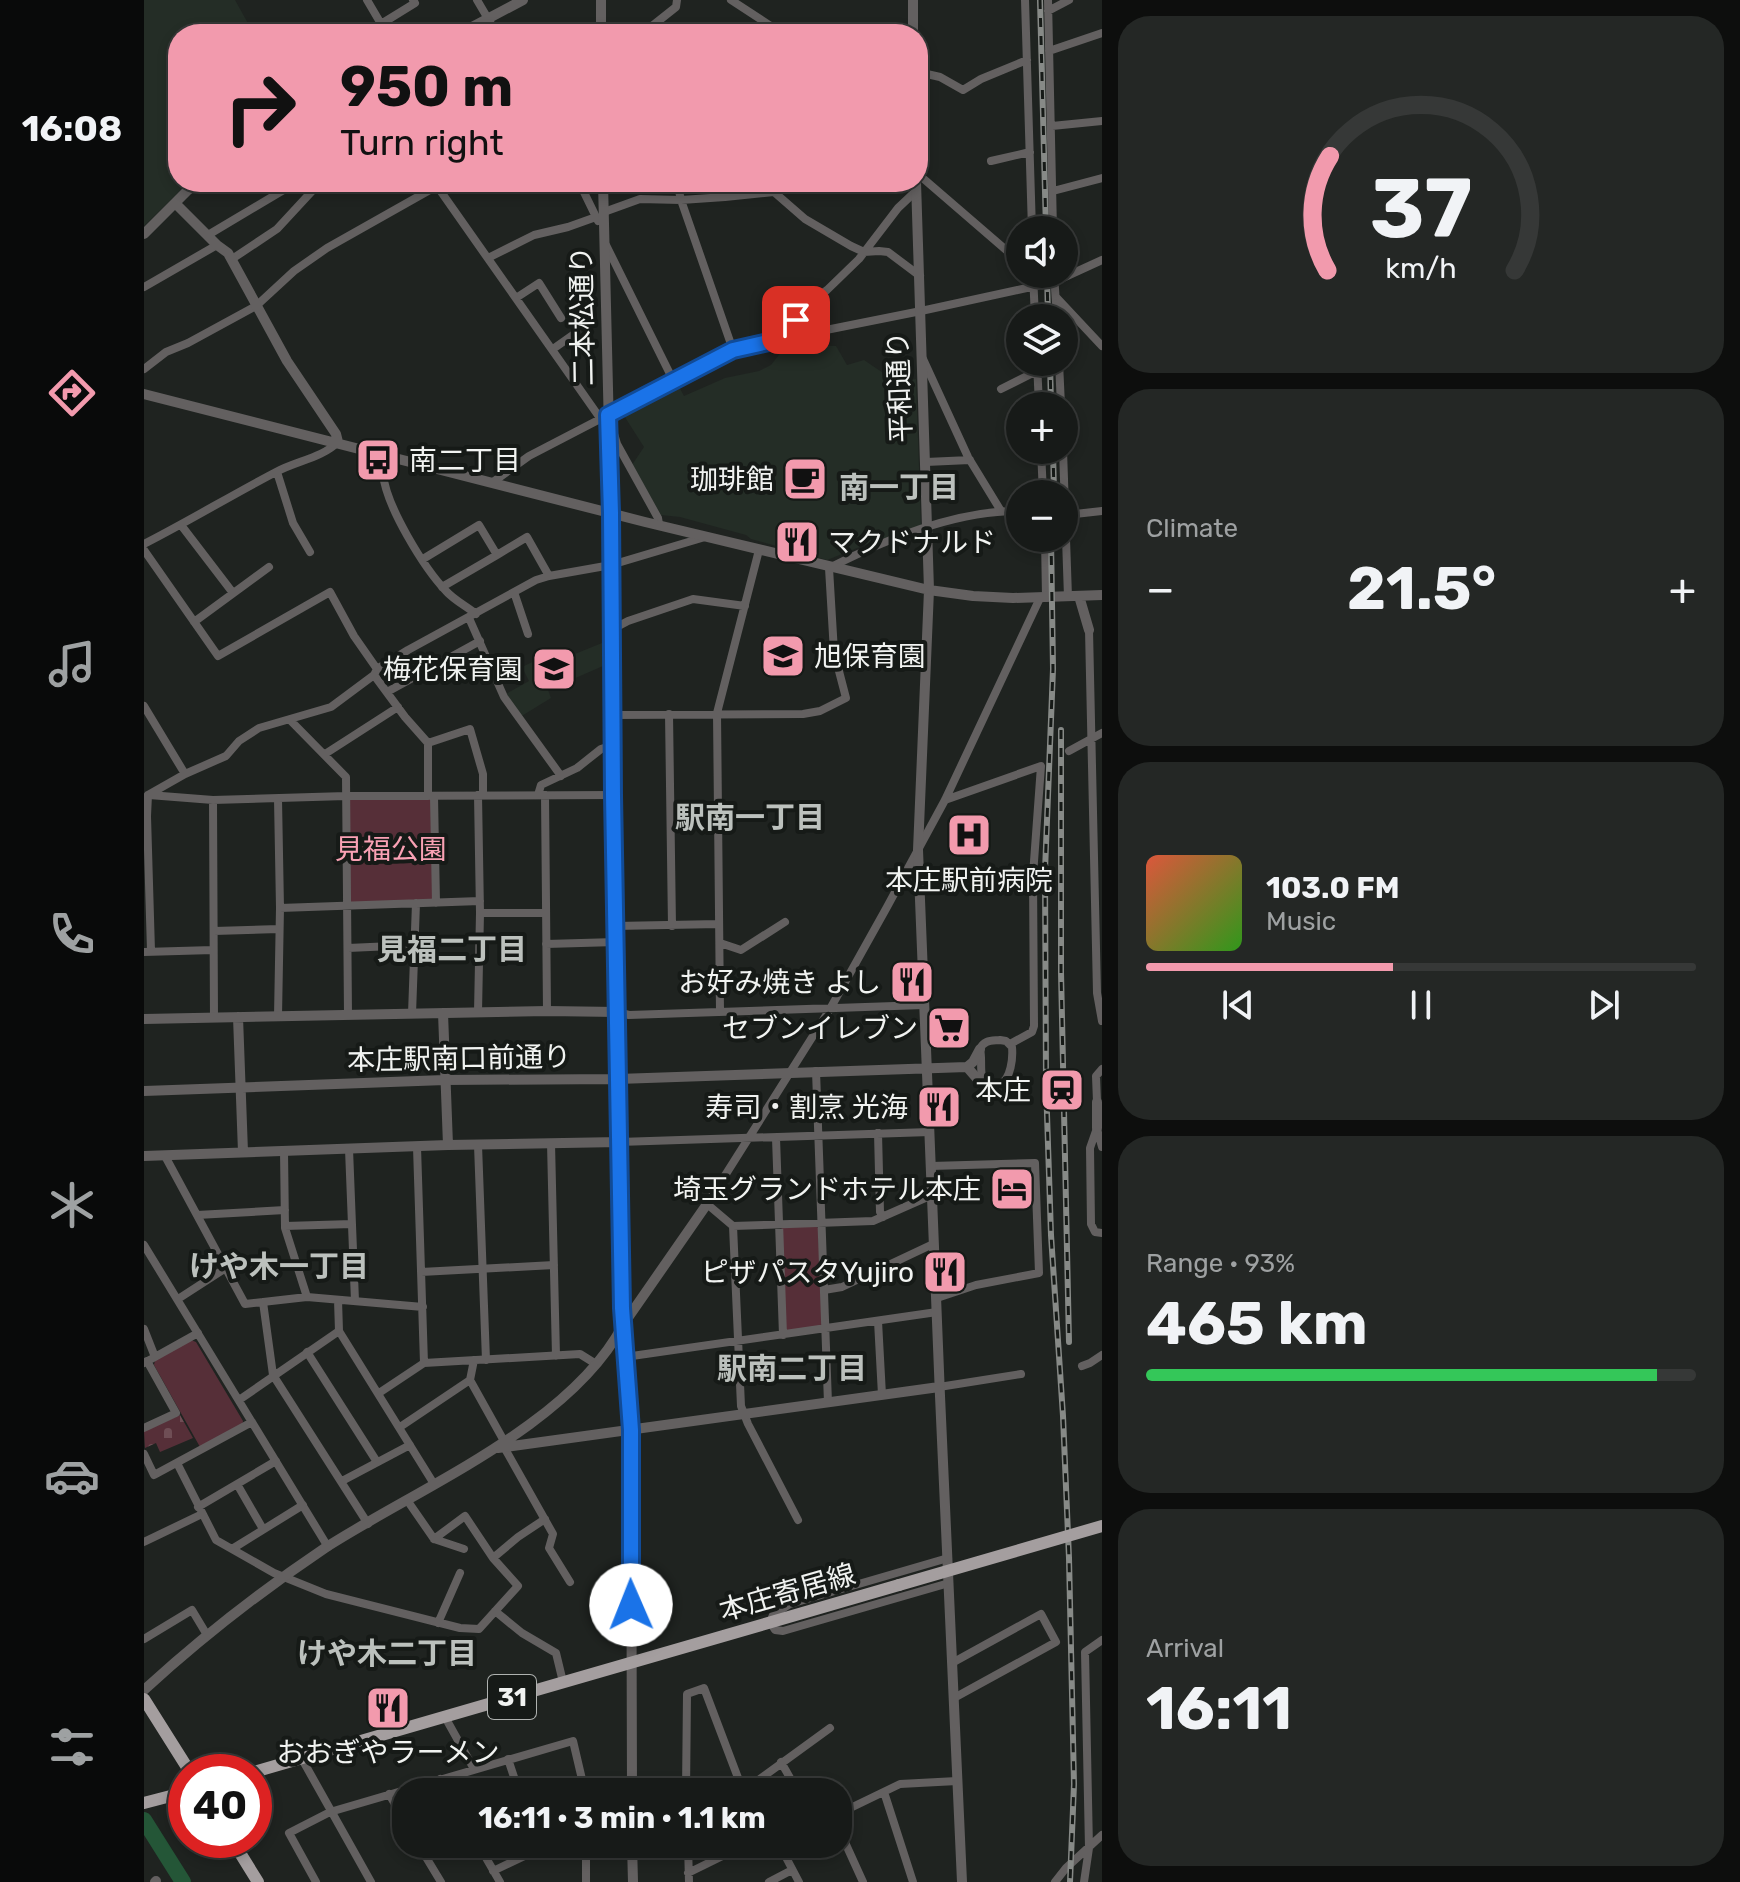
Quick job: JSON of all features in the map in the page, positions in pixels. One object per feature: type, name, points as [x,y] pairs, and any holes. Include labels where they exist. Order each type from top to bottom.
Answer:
[{"type":"main road","name":"本庄寄居線","points":[[272,1767],[1102,1526]]},
{"type":"main road","points":[[144,1699],[179,1754]]},
{"type":"main road","points":[[148,1802],[168,1797]]},
{"type":"main road","points":[[243,1858],[258,1882]]},
{"type":"street","points":[[367,0],[381,24],[415,3],[413,0]]},
{"type":"street","points":[[477,0],[492,24]]},
{"type":"street","points":[[479,24],[523,0]]},
{"type":"street","points":[[601,0],[601,24]]},
{"type":"street","points":[[655,24],[676,7],[677,0]]},
{"type":"street","points":[[731,0],[768,24]]},
{"type":"street","points":[[913,0],[913,24]]},
{"type":"street","points":[[1025,0],[1032,216]]},
{"type":"street","points":[[1048,0],[1053,216]]},
{"type":"street","points":[[1048,11],[1069,0]]},
{"type":"street","points":[[1049,51],[1102,33]]},
{"type":"street","points":[[928,74],[940,77],[963,90],[1027,60]]},
{"type":"street","points":[[1052,126],[1102,121]]},
{"type":"street","points":[[991,161],[1030,152]]},
{"type":"street","points":[[1053,191],[1102,178]]},
{"type":"street","points":[[928,183],[1006,250]]},
{"type":"street","points":[[144,234],[186,192]]},
{"type":"street","points":[[208,235],[280,192]]},
{"type":"street","points":[[232,259],[277,229],[311,192]]},
{"type":"street","points":[[144,369],[166,352],[256,306],[294,271],[327,248],[427,192]]},
{"type":"street","points":[[446,192],[516,298],[604,416],[659,524]]},
{"type":"street","points":[[586,192],[600,214]]},
{"type":"street","name":"二本松通り","points":[[602,192],[600,214],[606,245],[604,416],[611,513],[623,1325],[631,1430],[632,1778]]},
{"type":"street","points":[[679,192],[733,350]]},
{"type":"street","points":[[488,258],[534,235],[568,227],[640,199],[681,200],[774,192],[805,219],[864,252],[888,252],[920,276]]},
{"type":"street","points":[[786,338],[811,302],[864,252],[911,192]]},
{"type":"street","name":"平和通り","points":[[916,192],[929,590],[918,850],[962,1882]]},
{"type":"street","points":[[175,203],[228,253],[287,361],[336,434],[338,442]]},
{"type":"street","points":[[144,287],[217,245]]},
{"type":"street","points":[[606,245],[673,380]]},
{"type":"street","points":[[1078,269],[1102,260]]},
{"type":"street","points":[[516,298],[539,283],[561,318]]},
{"type":"street","points":[[493,482],[529,456],[733,350],[1025,288]]},
{"type":"street","points":[[1055,288],[1056,304]]},
{"type":"street","points":[[1056,297],[1102,346]]},
{"type":"street","points":[[553,349],[577,332]]},
{"type":"street","points":[[922,356],[970,460],[1001,511]]},
{"type":"street","points":[[1001,389],[1027,376]]},
{"type":"street","points":[[144,394],[829,568],[929,590],[973,596],[1098,596],[1089,630],[1098,864],[1098,1001],[1102,1021]]},
{"type":"street","points":[[338,442],[331,449],[277,472],[144,547],[218,656],[330,592],[387,692],[428,743],[436,903]]},
{"type":"street","points":[[385,455],[383,474],[389,499],[411,541],[442,587],[473,616],[504,697],[561,776]]},
{"type":"street","points":[[926,462],[970,460]]},
{"type":"street","points":[[277,472],[293,523],[310,552]]},
{"type":"street","points":[[829,568],[861,552],[927,527],[978,513],[1006,511]]},
{"type":"street","points":[[1078,514],[1102,511]]},
{"type":"street","points":[[181,525],[233,593]]},
{"type":"street","points":[[423,559],[479,525],[497,555]]},
{"type":"street","points":[[442,587],[527,537],[549,576]]},
{"type":"street","points":[[146,794],[226,756],[239,741],[259,728],[331,707],[408,650],[514,592],[549,576],[611,565],[705,537]]},
{"type":"street","points":[[720,1011],[717,713],[759,550]]},
{"type":"street","points":[[144,1690],[207,1635],[284,1577],[328,1547],[500,1446],[572,1389],[596,1364],[707,1204],[792,1071],[918,850],[1043,598],[1045,552]]},
{"type":"street","points":[[1069,552],[1073,597],[1089,630]]},
{"type":"street","points":[[194,622],[269,567]]},
{"type":"street","points":[[613,715],[803,714],[820,711],[846,698],[834,652],[829,568]]},
{"type":"street","points":[[514,592],[528,634]]},
{"type":"street","points":[[611,630],[628,621],[693,599],[745,606]]},
{"type":"street","points":[[387,692],[480,641]]},
{"type":"street","points":[[144,706],[185,774]]},
{"type":"street","points":[[325,754],[398,707]]},
{"type":"street","points":[[669,714],[672,926]]},
{"type":"street","points":[[290,720],[346,777],[348,1015]]},
{"type":"street","points":[[428,743],[470,729],[483,774],[480,795],[478,1012]]},
{"type":"street","points":[[1069,751],[1102,733]]},
{"type":"street","points":[[547,1011],[541,785],[577,768],[601,749],[613,745]]},
{"type":"street","points":[[945,800],[1041,766],[1033,875],[1034,1026],[1032,1032],[1010,1044]]},
{"type":"street","points":[[146,794],[213,800],[613,795]]},
{"type":"street","points":[[146,794],[147,952],[213,950]]},
{"type":"street","points":[[278,799],[278,1016]]},
{"type":"street","points":[[213,800],[214,1018]]},
{"type":"street","points":[[280,908],[480,901]]},
{"type":"street","points":[[412,1014],[416,903]]},
{"type":"street","points":[[480,913],[546,913]]},
{"type":"street","points":[[720,943],[741,950],[785,922]]},
{"type":"street","points":[[615,926],[719,924]]},
{"type":"street","points":[[214,931],[279,929]]},
{"type":"street","points":[[546,944],[616,942]]},
{"type":"street","points":[[348,948],[415,945]]},
{"type":"street","points":[[144,1019],[547,1011],[617,1012],[629,1015],[924,1005]]},
{"type":"street","points":[[443,1013],[448,1145]]},
{"type":"street","points":[[238,1017],[243,1152]]},
{"type":"street","points":[[1003,1040],[1010,1044],[1013,1059],[1003,1082],[986,1085],[967,1067],[980,1049],[988,1041],[1003,1040]]},
{"type":"street","points":[[980,1049],[982,1080],[986,1085]]},
{"type":"street","name":"本庄駅南口前通り","points":[[144,1091],[967,1067]]},
{"type":"street","points":[[1102,1069],[1096,1074],[1099,1082],[1097,1128],[1090,1148],[1091,1224],[1095,1232],[1102,1233]]},
{"type":"street","points":[[816,1071],[828,1403]]},
{"type":"street","points":[[1097,1128],[1102,1147]]},
{"type":"street","points":[[144,1156],[930,1132]]},
{"type":"street","points":[[878,1133],[880,1212],[883,1217]]},
{"type":"street","points":[[776,1138],[783,1335]]},
{"type":"street","points":[[551,1143],[556,1356]]},
{"type":"street","points":[[478,1145],[486,1360]]},
{"type":"street","points":[[417,1147],[424,1363]]},
{"type":"street","points":[[349,1149],[355,1301]]},
{"type":"street","points":[[284,1151],[285,1226],[307,1297]]},
{"type":"street","points":[[165,1156],[245,1304],[307,1297],[423,1307]]},
{"type":"street","points":[[931,1166],[1035,1163],[1039,1273],[976,1285],[937,1298]]},
{"type":"street","points":[[707,1204],[733,1226],[873,1221],[932,1195]]},
{"type":"street","points":[[197,1215],[285,1210]]},
{"type":"street","points":[[285,1226],[352,1224]]},
{"type":"street","points":[[733,1226],[741,1406],[798,1520]]},
{"type":"street","points":[[824,1290],[842,1287],[933,1244]]},
{"type":"street","points":[[144,1245],[328,1547]]},
{"type":"street","points":[[421,1272],[554,1265]]},
{"type":"street","points":[[178,1299],[226,1268]]},
{"type":"street","points":[[338,1300],[339,1331],[434,1484]]},
{"type":"street","points":[[263,1302],[273,1375],[368,1524]]},
{"type":"street","points":[[625,1357],[937,1312]]},
{"type":"street","points":[[878,1321],[882,1395]]},
{"type":"street","points":[[144,1329],[149,1360],[176,1413],[144,1428]]},
{"type":"street","points":[[239,1400],[339,1331]]},
{"type":"street","points":[[149,1360],[198,1333]]},
{"type":"street","points":[[307,1352],[377,1462]]},
{"type":"street","points":[[379,1393],[424,1363],[580,1354],[596,1364]]},
{"type":"street","points":[[1082,1366],[1102,1355]]},
{"type":"street","points":[[474,1360],[470,1380],[500,1446],[553,1534],[549,1548],[570,1582]]},
{"type":"street","points":[[500,1446],[1021,1374]]},
{"type":"street","points":[[400,1427],[470,1380]]},
{"type":"street","points":[[144,1454],[154,1475],[252,1422]]},
{"type":"street","points":[[342,1481],[410,1445]]},
{"type":"street","points":[[144,1542],[276,1461]]},
{"type":"street","points":[[177,1463],[216,1540],[232,1549],[284,1577],[326,1594],[438,1623],[479,1629],[518,1586],[493,1558],[465,1516],[434,1539]]},
{"type":"street","points":[[237,1484],[263,1529]]},
{"type":"street","points":[[407,1500],[434,1539],[464,1549]]},
{"type":"street","points":[[232,1549],[303,1505]]},
{"type":"street","points":[[493,1558],[545,1519]]},
{"type":"street","points":[[948,1558],[790,1604],[773,1615],[770,1622],[775,1630],[783,1631],[949,1583]]},
{"type":"street","points":[[438,1623],[460,1573]]},
{"type":"street","points":[[144,1639],[192,1610],[207,1635]]},
{"type":"street","points":[[495,1611],[522,1633],[556,1653],[563,1682]]},
{"type":"street","points":[[952,1663],[1041,1614],[1056,1642],[954,1698]]},
{"type":"street","points":[[1084,1882],[1089,1848],[1085,1652],[1102,1640]]},
{"type":"street","points":[[686,1778],[687,1694],[704,1688],[737,1778]]},
{"type":"street","points":[[445,1717],[474,1769]]},
{"type":"street","points":[[759,1778],[830,1728]]},
{"type":"street","points":[[443,1778],[573,1741],[582,1778]]},
{"type":"street","points":[[302,1759],[371,1882]]},
{"type":"street","points":[[508,1759],[514,1778]]},
{"type":"street","points":[[781,1762],[790,1778]]},
{"type":"street","points":[[852,1807],[900,1784],[957,1781]]},
{"type":"street","points":[[884,1792],[913,1882]]},
{"type":"street","points":[[316,1882],[289,1833],[330,1812],[392,1793]]},
{"type":"street","points":[[389,1794],[392,1799]]},
{"type":"street","points":[[1055,1882],[1102,1835]]},
{"type":"street","points":[[426,1858],[441,1882]]},
{"type":"street","points":[[486,1858],[500,1882]]},
{"type":"street","points":[[493,1871],[517,1858]]},
{"type":"street","points":[[585,1882],[586,1858]]},
{"type":"street","points":[[632,1858],[633,1882]]},
{"type":"street","points":[[688,1878],[723,1858]]},
{"type":"street","points":[[786,1858],[799,1882]]},
{"type":"street","points":[[852,1858],[863,1882]]},
{"type":"street","points":[[769,1882],[792,1870]]},
{"type":"shaded area","points":[[144,0],[235,0],[248,24],[168,24],[168,192],[179,192],[144,226]]},
{"type":"shaded area","points":[[789,342],[836,346],[847,365],[864,360],[898,383],[916,379],[921,527],[827,560],[680,517],[661,515],[632,465],[644,447],[621,411],[677,383],[684,396],[725,378],[759,371],[771,365]]},
{"type":"shaded area","points":[[602,643],[603,666],[548,690],[551,698],[520,717],[506,694],[529,681],[522,667],[555,651],[560,660]]},
{"type":"green space","name":"見福公園","points":[[346,796],[434,796],[436,903],[348,905]]},
{"type":"green space","points":[[816,1226],[823,1321],[821,1326],[788,1332],[785,1328],[781,1229]]},
{"type":"green space","points":[[191,1340],[196,1342],[243,1421],[242,1425],[200,1447],[154,1365],[155,1360]]},
{"type":"green space","points":[[180,1415],[193,1438],[160,1452],[156,1443],[145,1448],[144,1431]]},
{"type":"waterway","points":[[144,1820],[183,1882]]},
{"type":"railway","points":[[1040,0],[1046,216]]},
{"type":"railway","points":[[1047,288],[1048,304]]},
{"type":"railway","points":[[1050,376],[1051,392]]},
{"type":"railway","points":[[1053,464],[1054,480]]},
{"type":"railway","points":[[1051,552],[1053,669],[1045,871],[1046,1084],[1069,1558],[1074,1784],[1070,1882]]},
{"type":"railway","points":[[1061,730],[1061,972],[1069,1342]]},
{"type":"place","name":"南二丁目","points":[[378,460]]},
{"type":"place","name":"珈琲館","points":[[805,479]]},
{"type":"place","name":"マクドナルド","points":[[797,542]]},
{"type":"place","name":"旭保育園","points":[[783,656]]},
{"type":"place","name":"梅花保育園","points":[[554,669]]},
{"type":"place","name":"本庄駅前病院","points":[[969,835]]},
{"type":"place","name":"お好み焼き よし","points":[[912,982]]},
{"type":"place","name":"セブンイレブン","points":[[949,1028]]},
{"type":"place","name":"本庄","points":[[1062,1090]]},
{"type":"place","name":"寿司・割烹 光海","points":[[939,1107]]},
{"type":"place","name":"埼玉グランドホテル本庄","points":[[1012,1189]]},
{"type":"place","name":"ピザパスタYujiro","points":[[945,1272]]},
{"type":"place","name":"おおぎやラーメン","points":[[388,1708]]},
{"type":"district","name":"南一丁目","points":[[899,488]]},
{"type":"district","name":"駅南一丁目","points":[[750,818]]},
{"type":"district","name":"見福二丁目","points":[[452,950]]},
{"type":"district","name":"けや木一丁目","points":[[279,1267]]},
{"type":"district","name":"駅南二丁目","points":[[792,1369]]},
{"type":"district","name":"けや木二丁目","points":[[387,1654]]},
{"type":"route","points":[[631,1605],[631,1430],[622,1308],[608,415],[733,350],[786,338],[796,320]]}]
